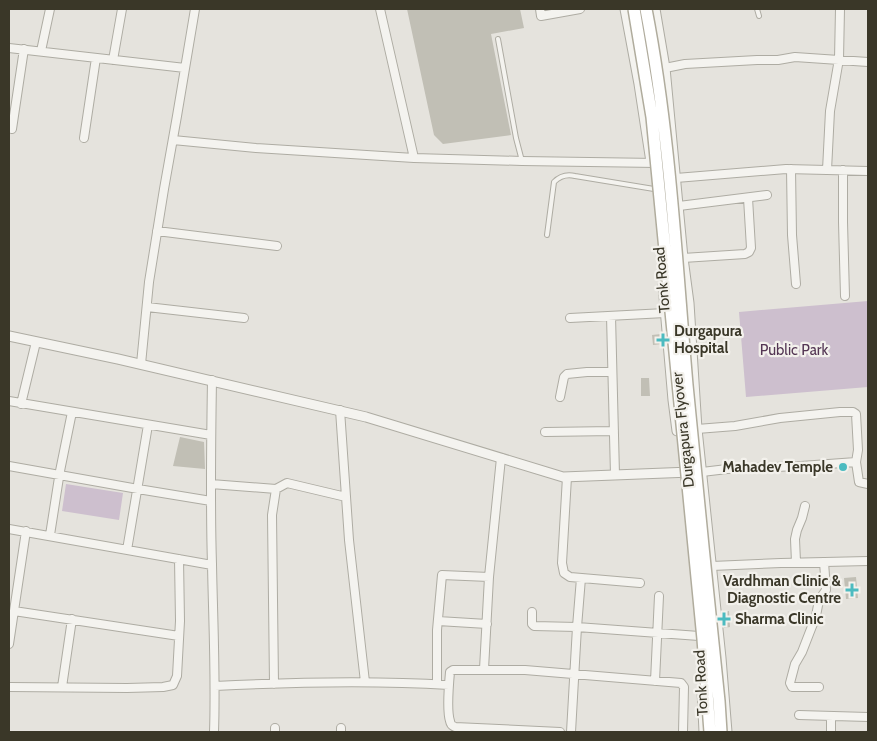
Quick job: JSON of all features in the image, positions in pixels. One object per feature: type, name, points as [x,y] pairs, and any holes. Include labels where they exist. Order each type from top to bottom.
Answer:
[{"type":"main road","name":"Durgapura Flyover","points":[[634,9],[656,152],[703,639],[710,732]]},
{"type":"main road","name":"Durgapura Flyover","points":[[646,9],[658,74],[675,224],[687,385],[721,732]]},
{"type":"street","points":[[41,51],[50,9]]},
{"type":"street","points":[[114,60],[122,9]]},
{"type":"street","points":[[141,364],[149,282],[195,9]]},
{"type":"street","points":[[380,9],[414,158]]},
{"type":"street","points":[[540,9],[541,16],[580,9]]},
{"type":"street","name":"Tonk Road","points":[[625,9],[652,164],[673,400],[698,636],[704,732]]},
{"type":"street","name":"Tonk Road","points":[[655,9],[665,68],[676,178],[688,303],[697,429],[727,732]]},
{"type":"street","points":[[826,170],[830,111],[839,59],[840,9]]},
{"type":"street","points":[[9,48],[185,68]]},
{"type":"street","points":[[12,129],[24,49]]},
{"type":"street","points":[[665,68],[685,64],[778,60],[795,57],[868,62]]},
{"type":"street","points":[[84,138],[96,58]]},
{"type":"street","points":[[173,140],[256,148],[414,158],[652,164],[674,162]]},
{"type":"street","points":[[791,169],[792,235],[796,284]]},
{"type":"street","points":[[676,178],[791,169],[868,171]]},
{"type":"street","points":[[843,170],[845,296]]},
{"type":"street","points":[[678,206],[767,195]]},
{"type":"street","points":[[683,258],[745,254],[749,252],[751,248],[748,198]]},
{"type":"street","points":[[157,231],[277,246]]},
{"type":"street","points":[[147,306],[244,318]]},
{"type":"street","points":[[570,318],[665,313]]},
{"type":"street","points":[[611,316],[615,475]]},
{"type":"street","points":[[9,336],[340,410],[563,477],[702,472],[856,462]]},
{"type":"street","points":[[21,404],[36,342]]},
{"type":"street","points":[[560,397],[564,377],[568,374],[612,372]]},
{"type":"street","points":[[212,380],[211,501],[216,686],[214,732]]},
{"type":"street","points":[[9,401],[212,435]]},
{"type":"street","points":[[340,410],[349,540],[364,682]]},
{"type":"street","points":[[50,536],[72,412]]},
{"type":"street","points":[[697,429],[735,426],[780,418],[853,412],[856,414],[858,450],[856,462],[859,482],[868,484]]},
{"type":"street","points":[[127,550],[148,425]]},
{"type":"street","points":[[545,432],[614,432]]},
{"type":"street","points":[[484,669],[489,577],[501,458]]},
{"type":"street","points":[[9,466],[211,501]]},
{"type":"street","points":[[567,477],[562,563],[564,573],[570,578],[640,583]]},
{"type":"street","points":[[211,484],[276,489],[287,483],[346,497]]},
{"type":"street","points":[[274,684],[272,515],[276,489]]},
{"type":"street","points":[[796,562],[795,539],[805,506]]},
{"type":"street","points":[[9,529],[212,565]]},
{"type":"street","points":[[9,644],[26,531]]},
{"type":"street","points":[[9,687],[128,688],[174,685],[177,676],[179,636],[179,559]]},
{"type":"street","points":[[712,566],[868,561]]},
{"type":"street","points":[[819,687],[792,687],[790,683],[816,616],[819,600],[826,590],[824,562]]},
{"type":"street","points":[[437,684],[438,621],[442,574],[489,577]]},
{"type":"street","points":[[571,732],[581,578]]},
{"type":"street","points":[[655,681],[659,596]]},
{"type":"street","points":[[14,611],[179,636]]},
{"type":"street","points":[[532,612],[531,623],[533,625],[698,636]]},
{"type":"street","points":[[62,687],[72,619]]},
{"type":"street","points":[[438,621],[487,624]]},
{"type":"street","points":[[560,732],[455,727],[450,723],[450,672],[453,670],[484,669],[525,670],[681,683],[684,687],[682,732]]},
{"type":"street","points":[[216,686],[364,682],[450,685]]},
{"type":"street","points":[[799,716],[868,717]]},
{"type":"street","points":[[831,716],[831,732]]},
{"type":"lane","points":[[757,9],[759,16]]},
{"type":"lane","points":[[498,39],[522,161]]},
{"type":"lane","points":[[547,235],[554,182],[562,176],[575,176],[654,189]]},
{"type":"green space","name":"Public Park","points":[[868,301],[868,387],[746,397],[739,312]]},
{"type":"green space","points":[[66,484],[123,493],[119,520],[62,511]]},
{"type":"building","points":[[407,9],[520,9],[524,28],[491,34],[511,135],[443,144],[434,135]]},
{"type":"building","points":[[661,334],[662,344],[653,345],[652,335]]},
{"type":"building","points":[[641,378],[649,378],[650,396],[641,396]]},
{"type":"building","points":[[180,437],[204,442],[205,469],[173,466]]},
{"type":"building","points":[[856,577],[858,598],[846,599],[844,578]]},
{"type":"building","points":[[729,611],[730,627],[724,628],[722,612]]},
{"type":"place","name":"Durgapura Hospital","points":[[663,340]]},
{"type":"place","name":"Mahadev Temple","points":[[843,467]]},
{"type":"place","name":"Vardhman Clinic & Diagnostic Centre","points":[[852,590]]},
{"type":"place","name":"Sharma Clinic","points":[[724,619]]}]
